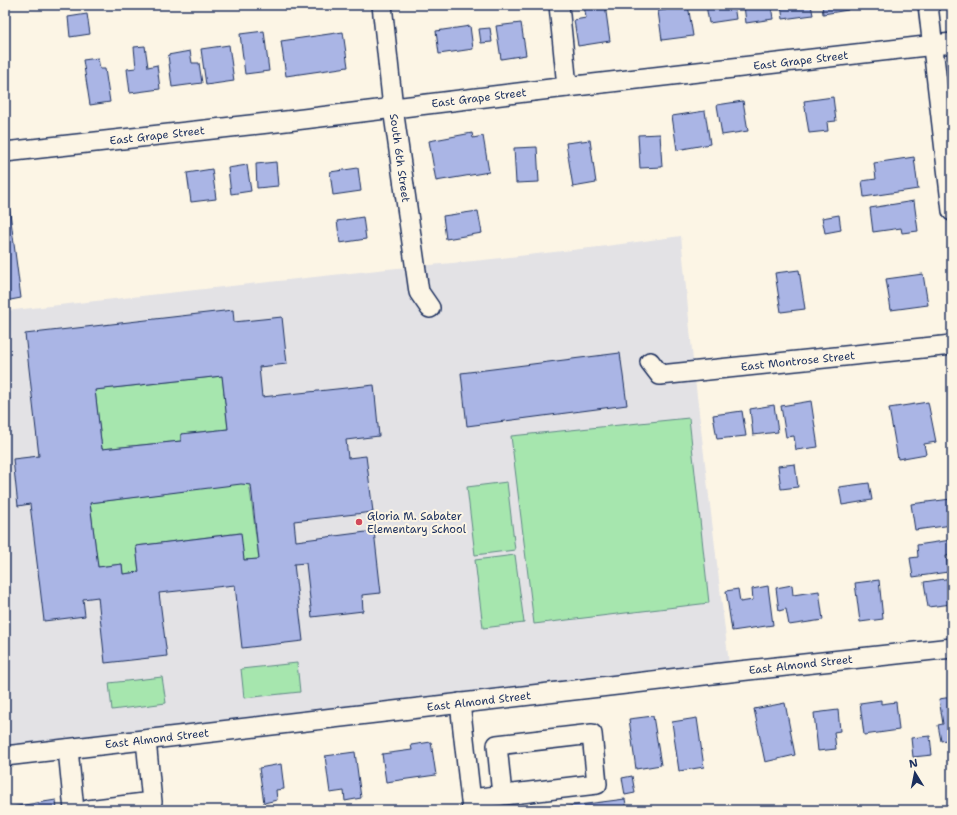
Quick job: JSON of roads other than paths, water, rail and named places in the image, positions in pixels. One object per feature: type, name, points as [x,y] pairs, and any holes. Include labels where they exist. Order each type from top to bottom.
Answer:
[{"type":"street","name":"South 6th Street","points":[[382,5],[393,108],[419,292],[430,308]]},
{"type":"street","points":[[559,5],[567,87]]},
{"type":"street","points":[[928,5],[952,211]]},
{"type":"street","name":"East Grape Street","points":[[5,152],[279,122],[952,43]]},
{"type":"street","name":"East Montrose Street","points":[[650,362],[660,375],[952,345]]},
{"type":"street","name":"East Almond Street","points":[[5,756],[730,672],[952,648]]},
{"type":"street","points":[[460,704],[471,804],[502,795],[597,784],[592,734],[497,745],[502,795]]},
{"type":"street","points":[[88,810],[152,802],[146,740]]},
{"type":"street","points":[[68,749],[74,810]]},
{"type":"place","name":"Gloria M. Sabater Elementary School","points":[[359,522]]}]
